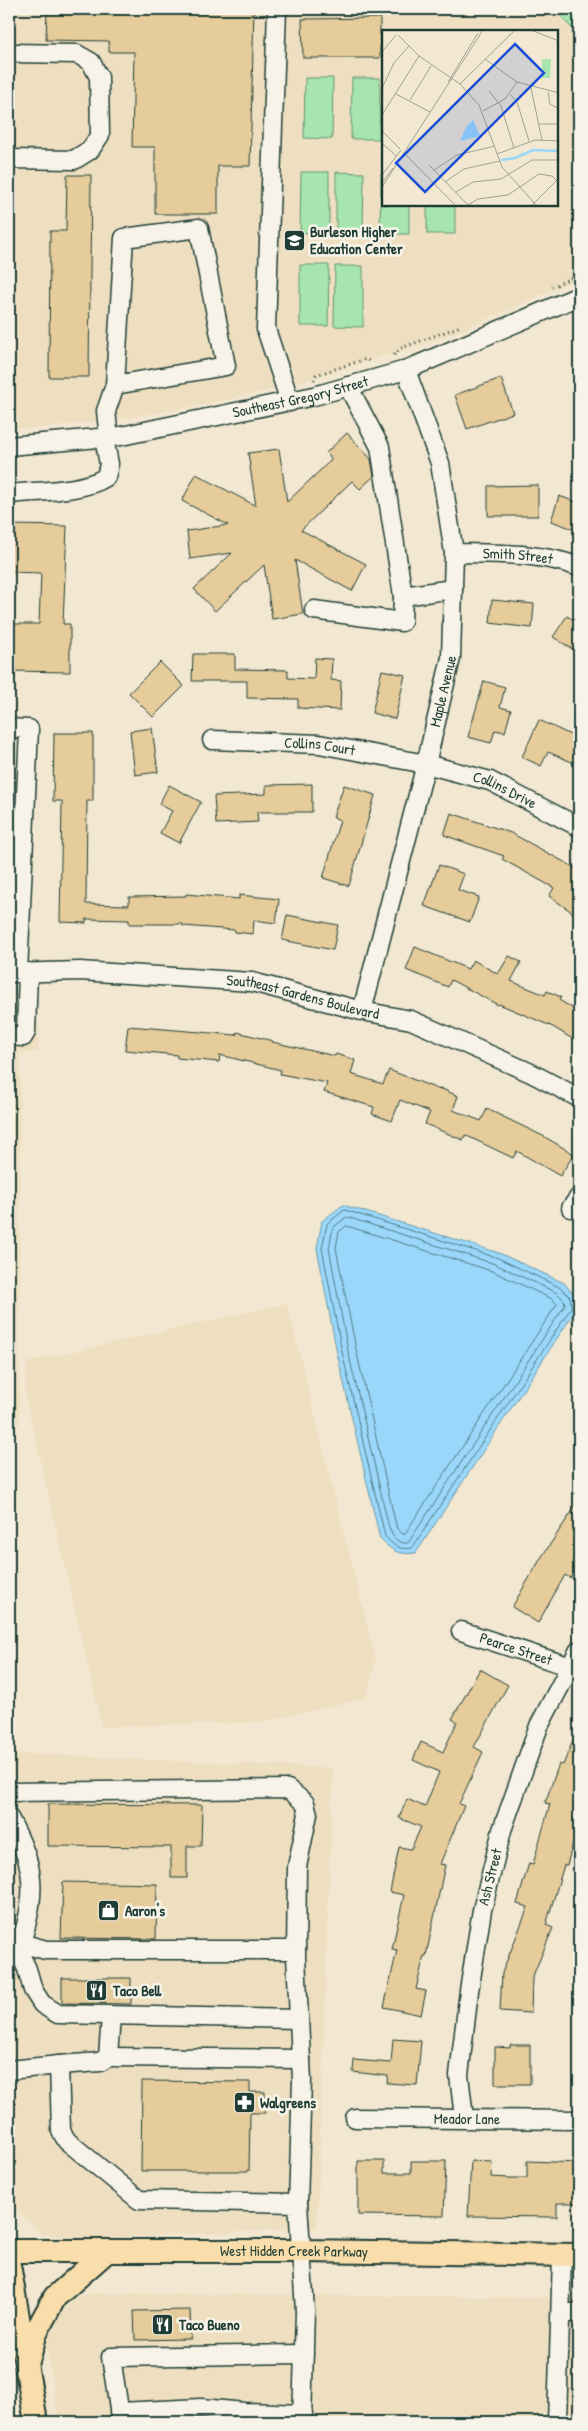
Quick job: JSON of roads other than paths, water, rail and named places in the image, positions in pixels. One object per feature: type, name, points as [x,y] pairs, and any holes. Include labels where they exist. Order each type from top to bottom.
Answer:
[{"type":"main road","name":"West Hidden Creek Parkway","points":[[9,2251],[301,2251],[571,2255]]},
{"type":"main road","points":[[26,2366],[36,2332],[55,2297],[106,2252]]},
{"type":"main road","points":[[9,2265],[36,2422]]},
{"type":"street","points":[[278,9],[266,329],[289,396]]},
{"type":"street","points":[[9,53],[77,54],[91,62],[100,77],[100,135],[90,150],[74,160],[9,159]]},
{"type":"street","points":[[9,494],[75,487],[98,482],[106,476],[108,464],[106,411],[115,385],[124,238],[199,228],[226,366],[115,385]]},
{"type":"street","name":"Southeast Gregory Street","points":[[9,446],[106,438],[289,396],[348,386],[406,370],[579,296]]},
{"type":"street","name":"Maple Avenue","points":[[362,1011],[426,764],[451,658],[454,553],[440,463],[406,370]]},
{"type":"street","points":[[314,610],[402,622],[403,596],[380,447],[348,386]]},
{"type":"street","name":"Smith Street","points":[[454,553],[520,554],[562,561],[579,567]]},
{"type":"street","points":[[403,596],[453,589]]},
{"type":"street","points":[[9,728],[29,729],[18,973],[26,1032],[23,1037],[9,1036]]},
{"type":"street","name":"Collins Court","points":[[212,740],[319,744],[426,764]]},
{"type":"street","name":"Collins Drive","points":[[426,764],[490,781],[579,826]]},
{"type":"street","name":"Southeast Gardens Boulevard","points":[[18,973],[80,970],[252,982],[362,1011],[411,1020],[531,1073],[579,1098]]},
{"type":"street","name":"Pearce Street","points":[[461,1632],[571,1667]]},
{"type":"street","name":"Ash Street","points":[[464,2118],[459,2075],[469,1991],[482,1910],[502,1830],[539,1726],[579,1650]]},
{"type":"street","points":[[9,1792],[288,1789],[298,1795],[305,1803],[308,1814],[297,1867],[296,1950],[301,2059],[298,2203],[305,2311],[303,2418],[201,2408],[120,2417],[111,2357],[304,2354]]},
{"type":"street","points":[[9,1818],[27,1854],[31,1874],[32,1909],[23,1936],[9,1940]]},
{"type":"street","points":[[9,1940],[46,1950],[296,1950]]},
{"type":"street","points":[[9,1940],[21,1956],[33,1990],[42,2004],[58,2014],[299,2019]]},
{"type":"street","points":[[108,2057],[111,2016]]},
{"type":"street","points":[[9,2070],[60,2064],[100,2062],[108,2057],[301,2059]]},
{"type":"street","points":[[60,2064],[61,2131],[67,2141],[139,2200],[298,2203]]},
{"type":"street","name":"Meador Lane","points":[[355,2118],[579,2120]]},
{"type":"street","points":[[557,2422],[561,2313],[571,2255]]},
{"type":"street","points":[[561,2313],[579,2313]]},
{"type":"water","points":[[343,1205],[499,1253],[564,1283],[574,1295],[577,1308],[416,1553],[396,1551],[388,1547],[380,1539],[337,1353],[317,1248],[322,1221]]},
{"type":"place","name":"Burleson Higher Education Center","points":[[294,241]]},
{"type":"place","name":"Aaron's","points":[[109,1911]]},
{"type":"place","name":"Taco Bell","points":[[97,1991]]},
{"type":"place","name":"Walgreens","points":[[244,2103]]},
{"type":"place","name":"Taco Bueno","points":[[163,2325]]}]
